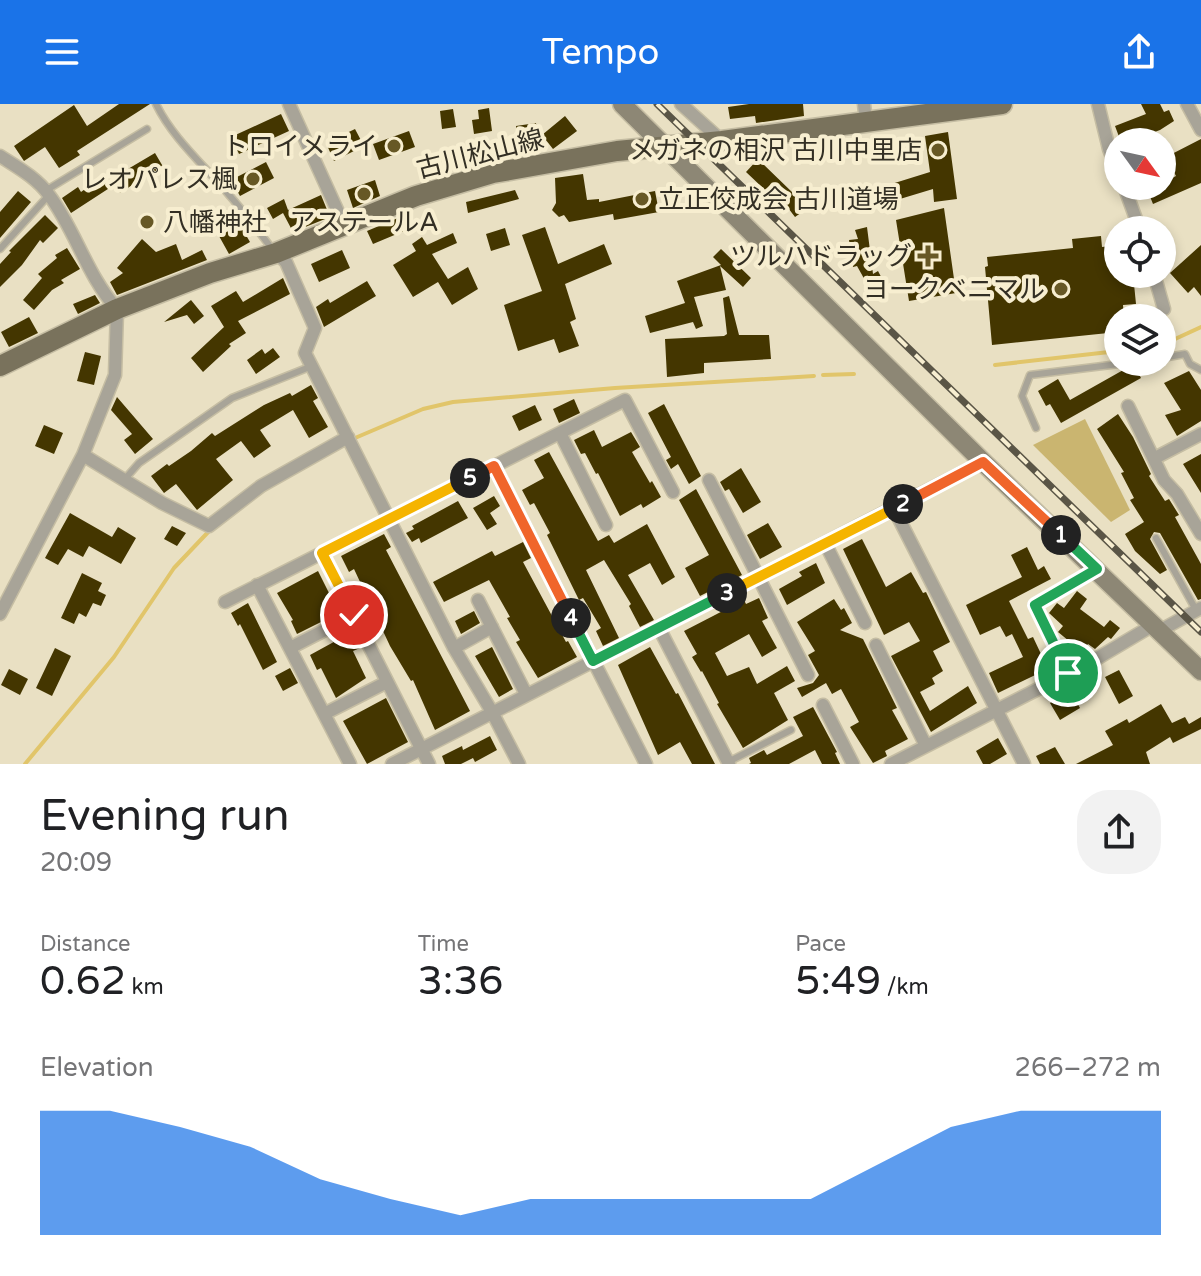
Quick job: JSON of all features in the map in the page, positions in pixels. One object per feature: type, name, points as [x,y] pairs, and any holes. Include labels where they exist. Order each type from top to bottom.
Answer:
[{"type":"main road","name":"古川松山線","points":[[0,366],[117,309],[210,273],[276,253],[416,196],[493,173],[663,145],[722,141],[865,113],[1002,104]]},
{"type":"street","points":[[289,104],[344,225]]},
{"type":"street","points":[[622,104],[983,462],[1201,671]]},
{"type":"street","points":[[681,104],[722,141]]},
{"type":"street","points":[[1098,104],[1104,129]]},
{"type":"street","points":[[1187,104],[1201,130]]},
{"type":"street","points":[[0,156],[27,173],[47,193],[98,288],[117,309],[115,375],[83,455],[0,614]]},
{"type":"street","points":[[276,253],[286,262],[315,328],[305,353],[454,648],[519,764]]},
{"type":"street","points":[[225,602],[625,400],[673,492]]},
{"type":"street","points":[[1128,406],[1164,480],[1177,494],[1201,534]]},
{"type":"street","points":[[560,433],[606,525]]},
{"type":"street","points":[[1155,458],[1201,434]]},
{"type":"street","points":[[83,455],[162,503],[209,526],[261,486],[348,437]]},
{"type":"street","points":[[392,764],[983,462]]},
{"type":"street","points":[[494,466],[646,764]]},
{"type":"street","points":[[709,480],[808,675]]},
{"type":"street","points":[[894,509],[1024,764]]},
{"type":"street","points":[[825,543],[865,623]]},
{"type":"street","points":[[322,553],[429,764]]},
{"type":"street","points":[[1068,673],[1035,605],[1097,569]]},
{"type":"street","points":[[257,585],[350,764]]},
{"type":"street","points":[[478,600],[526,694]]},
{"type":"street","points":[[891,764],[1199,609]]},
{"type":"street","points":[[290,648],[354,615]]},
{"type":"street","points":[[454,648],[492,627]]},
{"type":"street","points":[[659,628],[728,763]]},
{"type":"street","points":[[876,645],[926,746]]},
{"type":"street","points":[[324,714],[387,682]]},
{"type":"street","points":[[823,705],[853,764]]},
{"type":"lane","points":[[156,104],[167,127],[227,192],[276,253]]},
{"type":"lane","points":[[0,249],[47,193],[147,129]]},
{"type":"lane","points":[[1176,356],[1185,354],[1190,364],[1201,370]]},
{"type":"lane","points":[[124,480],[139,463],[232,398],[312,366]]},
{"type":"lane","points":[[1036,428],[1022,396],[1030,375],[1104,366]]},
{"type":"lane","points":[[1156,538],[1199,609]]},
{"type":"lane","points":[[728,763],[791,730]]},
{"type":"shaded area","points":[[1085,419],[1130,510],[1111,522],[1033,445]]},
{"type":"building","points":[[119,104],[150,104],[77,151],[80,155],[59,168],[45,147],[24,161],[14,146],[74,105],[87,126]]},
{"type":"building","points":[[803,104],[804,116],[756,123],[755,116],[730,119],[728,107]]},
{"type":"building","points":[[1141,104],[1160,104],[1164,112],[1169,110],[1174,121],[1163,128],[1116,128],[1115,126],[1146,114]]},
{"type":"building","points":[[489,108],[492,131],[474,134],[472,120],[479,119],[478,110]]},
{"type":"building","points":[[453,109],[456,127],[442,129],[440,111]]},
{"type":"building","points":[[281,114],[289,131],[239,154],[231,137]]},
{"type":"building","points":[[565,116],[577,131],[553,149],[542,135]]},
{"type":"building","points":[[536,123],[538,142],[518,144],[516,126]]},
{"type":"building","points":[[355,129],[364,146],[334,161],[326,143]]},
{"type":"building","name":"トロイメライ","points":[[409,131],[415,147],[379,160],[373,144]]},
{"type":"building","points":[[948,132],[957,199],[934,202],[933,189],[890,202],[885,186],[930,172],[925,136]]},
{"type":"building","points":[[1201,139],[1201,183],[1176,194],[1176,176],[1176,152]]},
{"type":"building","points":[[155,153],[165,170],[149,180],[146,176],[120,193],[111,179]]},
{"type":"building","points":[[758,159],[793,193],[805,210],[795,217],[782,200],[779,203],[746,172]]},
{"type":"building","name":"レオパレス楓","points":[[266,162],[274,178],[240,196],[231,180]]},
{"type":"building","points":[[583,174],[587,200],[599,199],[599,202],[655,191],[659,212],[614,220],[613,214],[569,222],[564,215],[559,217],[552,210],[556,203],[555,178]]},
{"type":"building","points":[[103,176],[111,187],[71,213],[62,198],[78,187],[81,192]]},
{"type":"building","name":"アステールA","points":[[375,180],[380,196],[353,208],[347,190]]},
{"type":"building","points":[[515,190],[519,199],[468,213],[466,202]]},
{"type":"building","points":[[18,191],[31,202],[0,238],[0,212]]},
{"type":"building","points":[[321,195],[330,217],[293,232],[283,213],[273,219],[267,208],[284,199],[288,210]]},
{"type":"building","points":[[944,208],[956,293],[909,301],[896,220]]},
{"type":"building","points":[[45,215],[58,228],[43,243],[40,240],[22,265],[0,287],[0,264]]},
{"type":"building","points":[[398,218],[404,231],[373,244],[367,231]]},
{"type":"building","points":[[240,225],[250,242],[229,254],[219,236]]},
{"type":"building","points":[[545,227],[558,264],[604,244],[612,264],[565,284],[576,319],[570,322],[579,346],[559,353],[554,339],[518,351],[504,305],[542,291],[522,235]]},
{"type":"building","points":[[867,227],[873,274],[878,271],[888,290],[876,296],[876,300],[857,266],[853,267],[849,240],[858,239],[855,230]]},
{"type":"building","points":[[505,228],[510,245],[491,251],[486,234]]},
{"type":"building","points":[[453,233],[457,243],[432,254],[448,279],[468,267],[478,289],[452,305],[438,282],[413,297],[393,265],[416,251],[412,244],[422,237],[427,245]]},
{"type":"building","name":"ヨークベニマル","points":[[1101,236],[1104,288],[1134,288],[1136,304],[1104,304],[1104,333],[992,345],[985,267],[988,266],[987,257],[1073,248],[1072,239]]},
{"type":"building","points":[[142,239],[156,252],[176,244],[182,260],[202,250],[207,260],[117,295],[110,282],[123,273],[117,268]]},
{"type":"building","points":[[1201,245],[1201,296],[1194,287],[1188,293],[1176,280],[1176,268]]},
{"type":"building","points":[[67,248],[80,269],[61,280],[64,283],[52,290],[34,310],[23,300],[42,278],[38,274],[57,258],[55,255]]},
{"type":"building","points":[[721,249],[751,278],[743,287],[720,266],[726,290],[694,297],[703,326],[696,329],[693,322],[650,333],[645,316],[685,303],[677,281],[721,265],[713,257]]},
{"type":"building","points":[[342,250],[350,268],[319,282],[311,264]]},
{"type":"building","points":[[283,278],[290,294],[238,321],[246,333],[229,344],[231,346],[203,372],[191,358],[224,327],[211,306],[236,291],[243,302]]},
{"type":"building","points":[[367,281],[376,296],[324,327],[316,307],[328,299],[330,303]]},
{"type":"building","points":[[95,295],[100,303],[78,314],[73,304]]},
{"type":"building","points":[[729,296],[739,335],[769,335],[771,359],[704,363],[704,373],[667,377],[665,339],[727,334],[723,298]]},
{"type":"building","points":[[191,300],[204,316],[194,324],[187,315],[164,322]]},
{"type":"building","points":[[29,317],[38,333],[9,347],[1,332]]},
{"type":"building","points":[[273,348],[280,357],[256,374],[247,360],[262,349],[265,354]]},
{"type":"building","points":[[85,352],[101,356],[94,385],[77,381]]},
{"type":"building","points":[[1189,371],[1201,390],[1201,421],[1177,436],[1165,415],[1181,410],[1164,383]]},
{"type":"building","points":[[1113,376],[1141,378],[1061,423],[1038,391],[1058,379],[1070,400]]},
{"type":"building","points":[[311,385],[318,398],[313,401],[328,427],[309,438],[293,410],[260,430],[271,446],[254,458],[241,441],[216,459],[233,480],[197,510],[176,484],[164,493],[151,476],[191,451],[212,433],[215,436],[264,405],[290,393],[292,396]]},
{"type":"building","points":[[117,397],[153,439],[135,454],[124,440],[132,434],[111,410]]},
{"type":"building","points":[[574,399],[580,413],[559,423],[553,409]]},
{"type":"building","points":[[664,404],[701,476],[689,484],[678,464],[671,469],[666,460],[671,457],[648,413]]},
{"type":"building","points":[[535,405],[542,420],[519,431],[512,416]]},
{"type":"building","points":[[1118,414],[1133,437],[1151,474],[1149,476],[1165,501],[1169,499],[1179,515],[1175,517],[1201,564],[1201,599],[1198,600],[1160,533],[1154,532],[1150,539],[1167,570],[1160,574],[1135,551],[1125,534],[1144,522],[1130,500],[1134,498],[1121,473],[1124,472],[1097,429]]},
{"type":"building","points":[[44,425],[63,433],[54,454],[35,446]]},
{"type":"building","points":[[594,430],[602,447],[631,432],[640,447],[632,452],[661,497],[643,508],[641,504],[620,516],[598,473],[585,453],[581,454],[574,440]]},
{"type":"building","points":[[549,452],[598,541],[609,535],[614,543],[647,524],[675,577],[662,585],[650,563],[628,575],[654,620],[640,627],[629,606],[631,604],[604,560],[586,570],[619,638],[603,646],[596,631],[601,628],[583,598],[579,600],[547,535],[550,533],[534,503],[530,505],[522,490],[544,478],[534,460]]},
{"type":"building","points":[[1201,454],[1201,493],[1183,464]]},
{"type":"building","points":[[741,468],[761,502],[743,513],[729,489],[725,491],[720,482]]},
{"type":"building","points":[[696,489],[742,575],[700,596],[685,568],[709,555],[679,500]]},
{"type":"building","points":[[494,496],[500,506],[490,513],[497,524],[487,530],[473,508]]},
{"type":"building","points":[[458,501],[468,518],[421,543],[419,538],[412,542],[406,533],[414,529],[412,526]]},
{"type":"building","points":[[70,513],[112,537],[118,527],[136,538],[121,564],[89,546],[83,557],[68,549],[58,565],[45,558]]},
{"type":"building","points":[[768,523],[782,547],[760,559],[747,535]]},
{"type":"building","points":[[172,526],[186,533],[177,546],[164,539]]},
{"type":"building","points":[[384,534],[391,547],[386,550],[470,711],[435,730],[413,680],[390,646],[354,569],[349,572],[341,556]]},
{"type":"building","points":[[862,539],[886,587],[911,572],[923,593],[926,592],[950,642],[933,651],[943,671],[932,678],[935,684],[920,692],[930,711],[968,686],[977,703],[931,732],[891,656],[920,641],[909,622],[884,635],[843,549]]},
{"type":"building","points":[[523,542],[531,558],[523,562],[577,657],[538,678],[516,642],[520,640],[507,618],[510,617],[489,580],[444,602],[433,582],[492,551],[495,556]]},
{"type":"building","points":[[1027,547],[1038,570],[1044,566],[1051,579],[1009,601],[1028,639],[1033,637],[1041,654],[1047,651],[1054,666],[998,693],[989,673],[1023,657],[1012,634],[1006,637],[1000,626],[980,635],[966,605],[1022,577],[1011,555]]},
{"type":"building","points":[[816,563],[825,583],[787,605],[779,589],[802,576],[799,572]]},
{"type":"building","points":[[318,571],[339,613],[297,634],[293,620],[277,593]]},
{"type":"building","points":[[82,573],[102,583],[98,591],[106,595],[101,606],[93,603],[86,617],[79,613],[74,624],[61,618]]},
{"type":"building","points":[[1077,591],[1087,599],[1080,609],[1104,627],[1110,620],[1120,628],[1111,639],[1108,637],[1095,649],[1088,644],[1076,660],[1064,643],[1069,641],[1058,632],[1063,626],[1049,613],[1057,603],[1064,608]]},
{"type":"building","points":[[759,598],[768,618],[762,621],[777,648],[762,657],[749,634],[715,653],[727,676],[749,667],[757,684],[787,666],[795,681],[774,693],[788,720],[743,748],[692,657],[697,654],[684,631],[744,600],[746,604]]},
{"type":"building","points":[[834,599],[841,610],[844,608],[852,623],[840,630],[863,639],[897,708],[892,710],[908,739],[885,751],[887,756],[873,763],[850,727],[859,722],[841,689],[832,694],[826,683],[802,697],[797,688],[813,683],[819,675],[808,655],[815,651],[797,622]]},
{"type":"building","points":[[248,603],[277,662],[263,670],[240,624],[238,626],[231,613]]},
{"type":"building","points":[[474,611],[480,623],[461,634],[455,621]]},
{"type":"building","points":[[352,632],[360,648],[353,651],[366,678],[336,698],[321,668],[317,670],[310,655]]},
{"type":"building","points":[[492,647],[513,689],[499,697],[475,656]]},
{"type":"building","points":[[650,647],[715,764],[692,764],[680,742],[658,755],[618,665]]},
{"type":"building","points":[[55,648],[71,656],[52,696],[36,688]]},
{"type":"building","points":[[290,668],[298,683],[283,691],[275,676]]},
{"type":"building","points":[[9,669],[28,679],[20,695],[1,685]]},
{"type":"building","points":[[1119,670],[1133,696],[1119,704],[1105,677]]},
{"type":"building","points":[[1071,692],[1080,708],[1060,720],[1050,703]]},
{"type":"building","points":[[386,698],[408,742],[367,764],[343,721]]},
{"type":"building","points":[[1161,704],[1172,723],[1185,717],[1189,724],[1201,717],[1201,729],[1173,743],[1170,737],[1146,752],[1150,764],[1076,764],[1113,745],[1105,731],[1127,719],[1129,723]]},
{"type":"building","points":[[813,707],[837,752],[840,764],[822,764],[815,750],[789,764],[749,764],[749,758],[764,750],[767,755],[803,736],[793,717]]},
{"type":"building","points":[[490,736],[497,750],[475,762],[473,758],[461,764],[445,764],[442,756],[462,746],[463,750]]},
{"type":"building","points":[[998,738],[1007,754],[990,764],[983,764],[976,751]]},
{"type":"building","points":[[1055,747],[1065,764],[1040,764],[1036,756]]},
{"type":"waterway","points":[[1176,339],[1201,327]]},
{"type":"waterway","points":[[995,365],[1104,353]]},
{"type":"waterway","points":[[823,375],[854,374]]},
{"type":"waterway","points":[[355,438],[423,409],[453,402],[814,376]]},
{"type":"waterway","points":[[25,764],[114,657],[174,568],[212,528]]},
{"type":"railway","points":[[657,104],[1201,632]]},
{"type":"place","name":"トロイメライ","points":[[394,146]]},
{"type":"place","name":"メガネの相沢 古川中里店","points":[[938,150]]},
{"type":"place","name":"レオパレス楓","points":[[253,179]]},
{"type":"place","name":"アステールA","points":[[364,194]]},
{"type":"place","name":"立正佼成会 古川道場","points":[[642,199]]},
{"type":"place","name":"八幡神社","points":[[147,222]]},
{"type":"place","name":"ツルハドラッグ","points":[[928,256]]},
{"type":"place","name":"ヨークベニマル","points":[[1061,289]]},
{"type":"route","points":[[354,615],[322,553],[494,466],[593,661],[983,462],[1097,569],[1035,605],[1068,673]]}]
